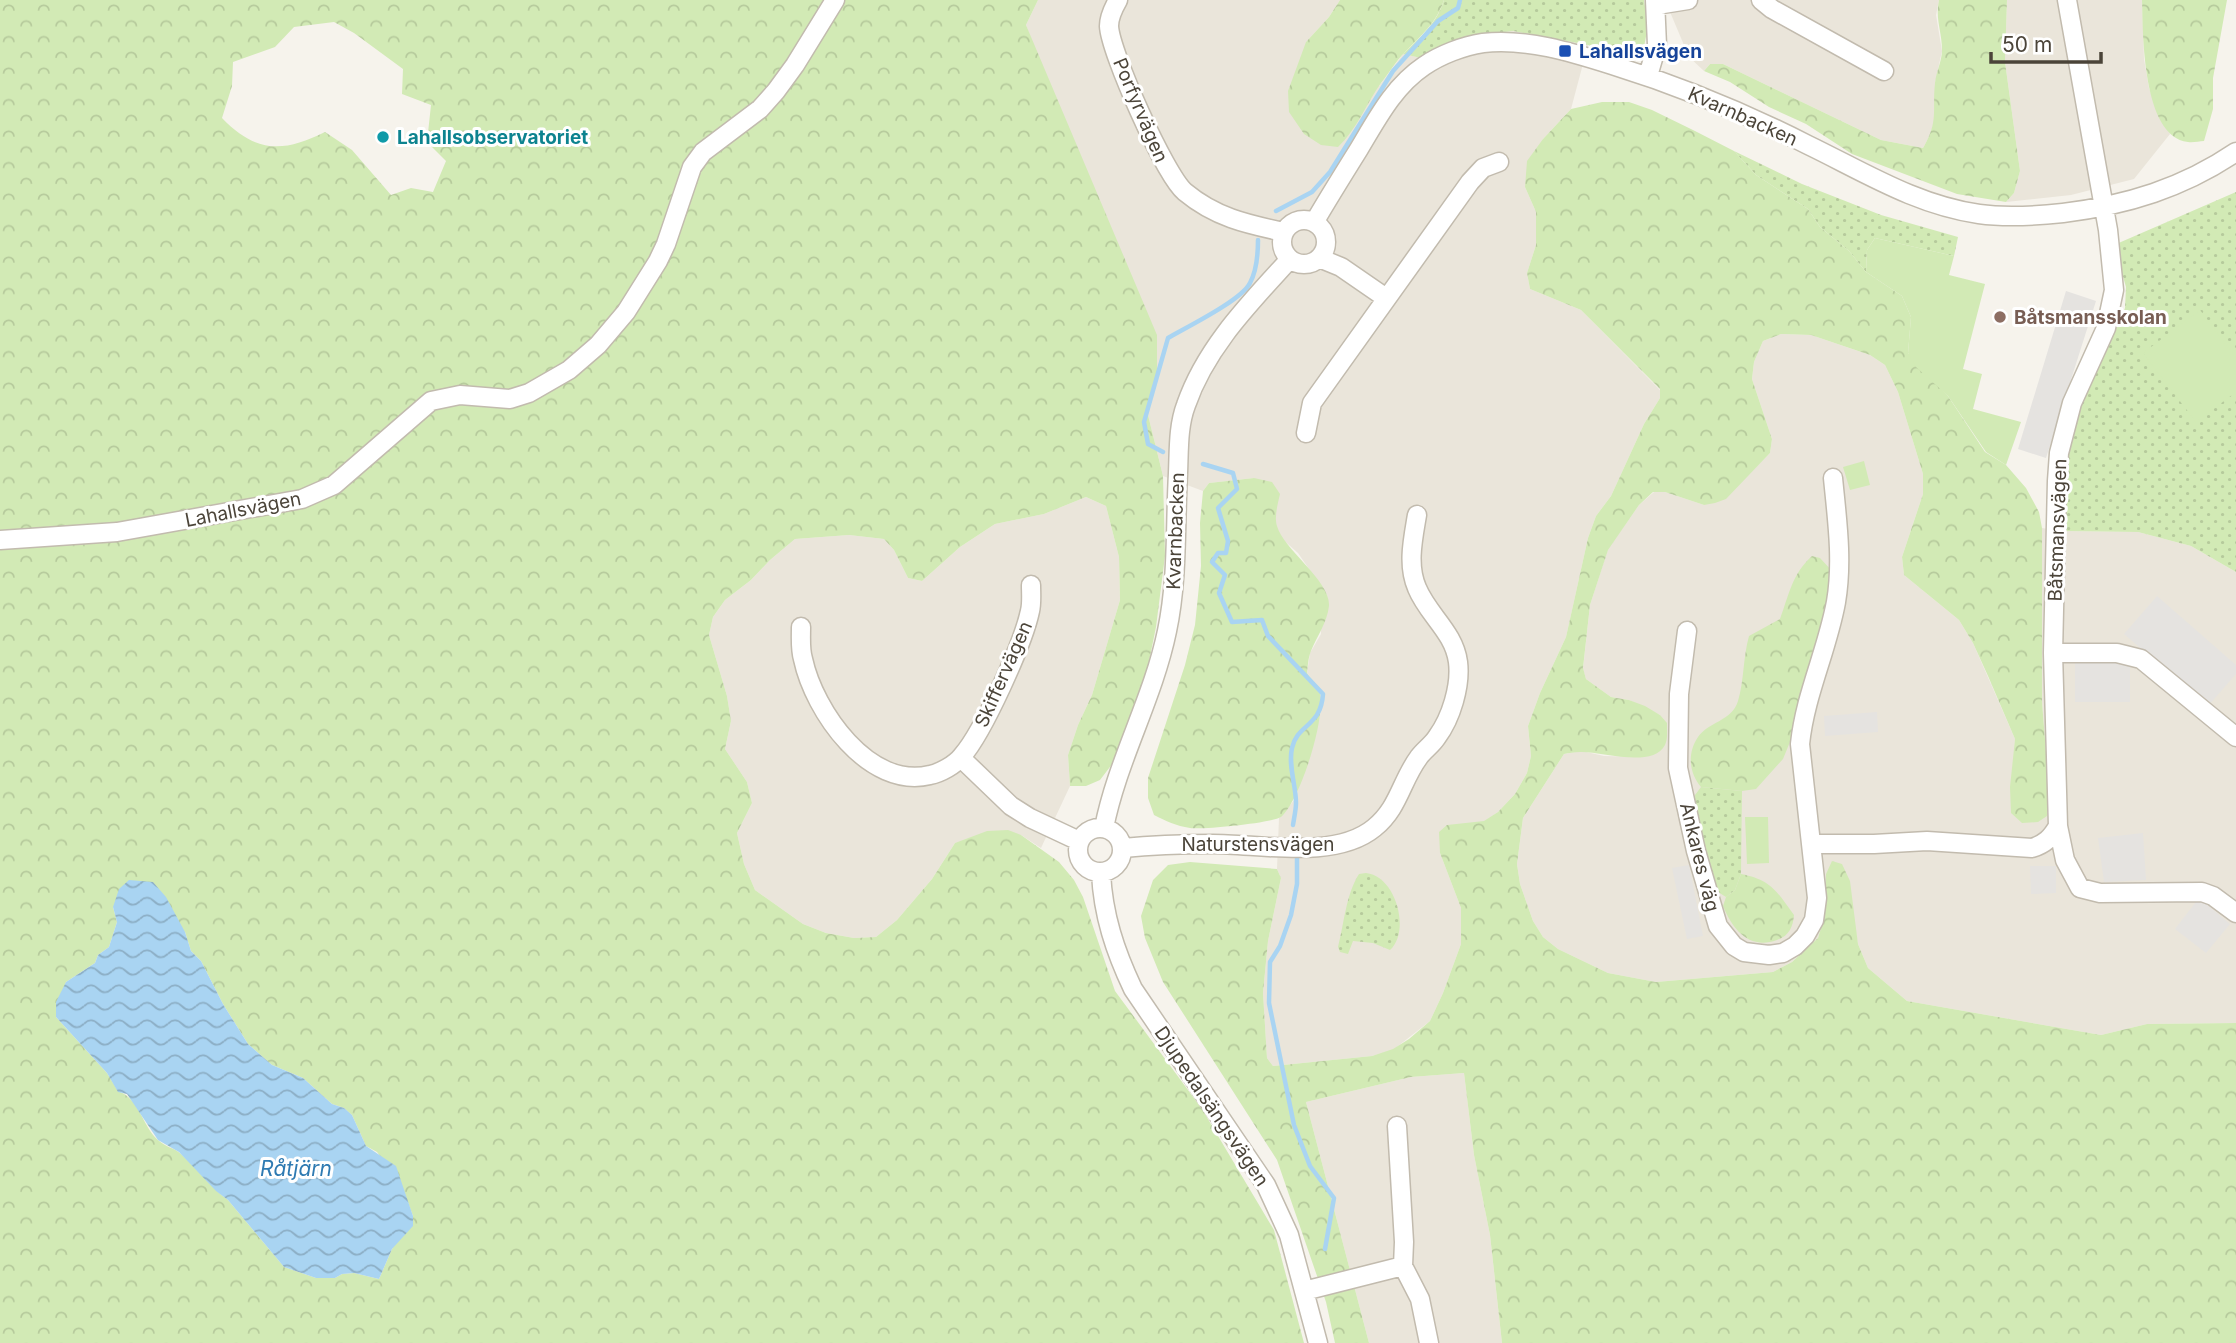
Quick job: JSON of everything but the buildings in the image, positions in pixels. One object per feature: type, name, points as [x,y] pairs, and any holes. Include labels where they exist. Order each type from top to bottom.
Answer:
[{"type":"street","name":"Lahallsvägen","points":[[0,540],[117,532],[302,499],[334,485],[431,401],[460,395],[510,399],[529,393],[569,370],[598,345],[626,312],[658,261],[692,167],[704,152],[760,109],[776,91],[835,0]]},
{"type":"street","name":"Porfyrvägen","points":[[1118,0],[1109,25],[1114,47],[1160,157],[1172,178],[1182,190],[1220,216],[1284,232]]},
{"type":"street","points":[[1648,76],[1657,45],[1656,3],[1688,0]]},
{"type":"street","points":[[1761,0],[1772,9],[1884,71]]},
{"type":"street","name":"Båtsmansvägen","points":[[2067,0],[2105,208],[2114,273],[2113,305],[2097,351],[2072,403],[2059,453],[2053,653],[2058,826],[2065,860],[2080,888],[2110,893],[2202,892],[2213,896],[2236,914]]},
{"type":"street","name":"Kvarnbacken","points":[[1315,221],[1390,98],[1423,66],[1455,51],[1482,43],[1518,43],[1565,51],[1648,76],[1746,115],[1921,200],[1977,214],[2031,216],[2105,208],[2148,197],[2180,184],[2214,167],[2236,152]]},
{"type":"street","points":[[1306,433],[1312,403],[1386,298],[1469,182],[1483,168],[1499,162]]},
{"type":"street","points":[[1296,221],[1315,221],[1323,230],[1325,250],[1319,258],[1305,264],[1290,259],[1283,249],[1284,232],[1296,221]]},
{"type":"street","points":[[1319,258],[1341,267],[1386,298]]},
{"type":"street","name":"Kvarnbacken","points":[[1104,828],[1157,672],[1167,632],[1174,587],[1180,433],[1186,406],[1198,376],[1217,344],[1290,259]]},
{"type":"street","name":"Ankares väg","points":[[1687,631],[1679,694],[1678,768],[1713,911],[1724,936],[1734,946],[1753,955],[1783,953],[1805,936],[1814,920],[1817,898],[1800,744],[1802,723],[1836,600],[1839,558],[1833,478]]},
{"type":"street","name":"Naturstensvägen","points":[[1123,848],[1192,844],[1331,846],[1350,842],[1384,820],[1396,803],[1417,759],[1442,728],[1455,696],[1458,680],[1456,651],[1416,586],[1411,559],[1417,515]]},
{"type":"street","name":"Skiffervägen","points":[[961,758],[996,695],[1026,627],[1031,608],[1031,585]]},
{"type":"street","points":[[801,627],[803,659],[823,710],[833,725],[863,757],[880,769],[919,777],[931,775],[961,758],[1011,806],[1079,841]]},
{"type":"street","points":[[2053,653],[2118,653],[2141,659],[2236,737]]},
{"type":"street","points":[[1812,844],[1874,845],[1927,841],[2032,848],[2043,844],[2058,826]]},
{"type":"street","points":[[1104,828],[1116,835],[1123,848],[1117,865],[1101,873],[1089,870],[1078,854],[1079,841],[1089,831],[1104,828]]},
{"type":"street","name":"Djupedalsängsvägen","points":[[1101,873],[1112,941],[1133,989],[1266,1185],[1289,1235],[1318,1343]]},
{"type":"street","points":[[1397,1126],[1403,1265],[1420,1299],[1429,1343]]},
{"type":"street","points":[[1304,1291],[1403,1265]]},
{"type":"shaded area","points":[[1038,0],[1340,0],[1329,17],[1306,42],[1379,86],[1403,54],[1422,58],[1474,36],[1513,31],[1588,45],[1571,109],[1543,139],[1525,187],[1536,212],[1536,245],[1527,273],[1530,289],[1581,310],[1660,390],[1660,398],[1644,424],[1611,496],[1596,516],[1588,538],[1566,637],[1528,726],[1531,756],[1527,773],[1515,794],[1498,812],[1440,853],[1461,908],[1461,944],[1430,1021],[1393,1050],[1372,1056],[1273,1066],[1267,1058],[1263,993],[1268,941],[1281,878],[1277,869],[1279,818],[1296,798],[1320,691],[1307,673],[1310,653],[1321,634],[1318,582],[1298,553],[1281,538],[1254,478],[1209,483],[1203,491],[1163,476],[1148,415],[1157,380],[1026,25]]},
{"type":"shaded area","points":[[1665,0],[1939,0],[1936,15],[1942,51],[1935,83],[1936,115],[1923,148],[1881,140],[1723,64],[1710,64],[1704,71],[1689,57]]},
{"type":"shaded area","points":[[2007,0],[2142,0],[2144,59],[2149,88],[2158,113],[2170,134],[2134,179],[2071,195],[2006,202],[2014,193],[2020,171],[2005,62]]},
{"type":"shaded area","points":[[2066,291],[2096,301],[2046,458],[2018,449]]},
{"type":"shaded area","points":[[1781,334],[1811,335],[1870,355],[1885,365],[1898,392],[1923,474],[1923,494],[1902,557],[1904,575],[1959,620],[1973,643],[2015,739],[2014,757],[2048,777],[2042,702],[2042,528],[2062,531],[2138,532],[2191,546],[2236,572],[2236,1023],[2147,1024],[2101,1035],[1907,1001],[1868,968],[1858,944],[1853,917],[1826,874],[1824,918],[1818,938],[1792,962],[1773,972],[1656,982],[1608,973],[1558,949],[1543,937],[1533,921],[1520,884],[1517,864],[1523,818],[1564,754],[1582,751],[1604,756],[1645,757],[1660,715],[1629,700],[1611,697],[1586,679],[1583,669],[1590,605],[1608,549],[1639,505],[1654,492],[1665,492],[1704,505],[1755,468],[1770,453],[1772,439],[1752,379],[1754,362],[1763,341]]},
{"type":"shaded area","points":[[1086,497],[1106,506],[1119,557],[1120,600],[1092,695],[1068,755],[1070,786],[1041,848],[1021,835],[955,843],[932,879],[897,920],[876,937],[854,938],[826,933],[803,924],[755,890],[744,864],[737,833],[752,803],[747,782],[725,749],[731,721],[727,696],[709,635],[713,617],[725,600],[795,539],[849,535],[884,539],[894,550],[908,578],[922,581],[960,547],[995,524],[1044,514]]},
{"type":"shaded area","points":[[2157,596],[2236,665],[2236,674],[2208,706],[2124,634]]},
{"type":"shaded area","points":[[2075,657],[2130,658],[2130,702],[2075,702]]},
{"type":"shaded area","points":[[1877,712],[1878,732],[1825,736],[1824,716]]},
{"type":"shaded area","points":[[2143,833],[2146,880],[2104,882],[2098,838]]},
{"type":"shaded area","points":[[1689,865],[1703,936],[1687,939],[1672,868]]},
{"type":"shaded area","points":[[2030,866],[2056,866],[2056,893],[2031,894]]},
{"type":"shaded area","points":[[2199,898],[2230,924],[2206,953],[2175,929]]},
{"type":"shaded area","points":[[1464,1073],[1474,1155],[1490,1235],[1502,1343],[1369,1343],[1306,1102],[1411,1077]]},
{"type":"green space","points":[[0,0],[1038,0],[1026,25],[1157,335],[1157,380],[1148,415],[1163,476],[1165,556],[1156,627],[1146,676],[1116,759],[1100,780],[1086,786],[1070,786],[1068,755],[1092,695],[1120,600],[1119,557],[1106,506],[1086,497],[1044,514],[995,524],[960,547],[922,581],[908,578],[894,550],[884,539],[849,535],[795,539],[725,600],[713,617],[709,635],[727,696],[731,721],[725,749],[747,782],[752,803],[737,833],[744,864],[755,890],[803,924],[826,933],[854,938],[876,937],[897,920],[932,879],[955,843],[987,831],[1008,830],[1021,835],[1059,862],[1074,880],[1083,897],[1115,991],[1202,1109],[1274,1230],[1304,1343],[0,1343]],"holes":[[[334,22],[354,33],[403,69],[402,94],[431,105],[427,142],[446,161],[433,192],[411,188],[391,195],[352,150],[325,132],[296,144],[270,146],[247,138],[222,118],[232,86],[233,62],[275,47],[294,27]],[[113,907],[185,932],[191,951],[201,961],[248,1044],[272,1065],[303,1078],[332,1104],[344,1108],[352,1115],[366,1146],[377,1152],[402,1186],[413,1216],[392,1249],[379,1279],[354,1273],[335,1278],[316,1278],[284,1267],[228,1200],[181,1154],[153,1134],[136,1106],[118,1091],[107,1073],[56,1017],[66,982],[95,963],[98,955],[109,947],[117,922]]]},
{"type":"green space","points":[[1340,0],[1444,0],[1433,22],[1396,63],[1351,132],[1338,147],[1321,145],[1304,134],[1289,112],[1288,91],[1306,42],[1329,17]]},
{"type":"green space","points":[[1444,0],[1644,0],[1648,26],[1644,47],[1634,54],[1618,55],[1588,45],[1513,31],[1473,36],[1421,58],[1403,54],[1432,23]]},
{"type":"green space","points":[[1939,0],[2007,0],[2005,62],[2020,171],[2014,193],[2006,202],[1957,194],[1852,154],[1806,124],[1769,107],[1730,82],[1704,71],[1710,64],[1723,64],[1881,140],[1923,148],[1933,123],[1935,83],[1942,54]]},
{"type":"green space","points":[[2142,0],[2227,0],[2213,78],[2213,109],[2204,141],[2188,142],[2173,136],[2153,104],[2145,58]]},
{"type":"green space","points":[[1602,102],[1629,102],[1652,110],[1734,151],[1756,175],[1808,209],[1820,227],[1849,251],[1866,272],[1902,296],[1911,317],[1908,353],[1948,396],[1985,452],[2006,465],[2026,488],[2039,512],[2042,528],[2042,702],[2048,777],[2047,816],[2038,822],[2022,823],[2011,813],[2010,787],[2015,739],[1988,676],[1959,620],[1904,575],[1902,557],[1923,494],[1923,474],[1898,392],[1885,365],[1870,355],[1811,335],[1781,334],[1763,341],[1754,362],[1752,379],[1772,439],[1770,453],[1726,499],[1715,503],[1704,505],[1665,492],[1653,492],[1639,505],[1608,550],[1590,605],[1583,668],[1586,679],[1611,697],[1629,700],[1660,715],[1667,723],[1667,740],[1659,752],[1649,756],[1626,757],[1589,752],[1564,754],[1523,818],[1517,864],[1520,884],[1533,921],[1543,937],[1558,949],[1608,973],[1656,982],[1773,972],[1792,962],[1818,938],[1824,918],[1826,874],[1832,861],[1842,864],[1850,881],[1858,944],[1868,968],[1907,1001],[2101,1035],[2147,1024],[2236,1023],[2236,1343],[1502,1343],[1490,1235],[1474,1155],[1464,1073],[1411,1077],[1306,1102],[1369,1343],[1335,1343],[1326,1302],[1277,1160],[1163,982],[1145,938],[1141,916],[1153,880],[1168,865],[1190,862],[1277,869],[1281,878],[1268,941],[1263,993],[1267,1058],[1273,1066],[1372,1056],[1393,1049],[1430,1021],[1461,944],[1461,908],[1440,853],[1439,832],[1447,825],[1484,821],[1498,812],[1515,794],[1527,773],[1531,756],[1528,726],[1566,637],[1588,538],[1596,516],[1611,496],[1644,424],[1660,398],[1660,389],[1581,310],[1530,289],[1527,273],[1536,245],[1536,212],[1525,187],[1527,161],[1571,109]]},
{"type":"green space","points":[[1734,151],[1802,184],[1881,215],[1958,237],[1954,256],[1875,238],[1867,250],[1866,272],[1849,251],[1820,227],[1808,209],[1756,175]]},
{"type":"green space","points":[[2236,192],[2236,572],[2191,546],[2138,532],[2062,531],[2065,463],[2072,420],[2105,345],[2119,324],[2125,308],[2126,287],[2114,245]]},
{"type":"green space","points":[[1875,238],[1954,256],[1949,275],[1985,284],[1963,369],[1982,374],[1973,409],[2021,422],[2006,465],[1986,452],[1948,396],[1916,367],[1908,353],[1911,317],[1902,296],[1866,272],[1867,250]]},
{"type":"green space","points":[[2200,310],[2236,358],[2236,392],[2196,422],[2143,353]]},
{"type":"green space","points":[[1864,461],[1870,485],[1850,490],[1843,467]]},
{"type":"green space","points":[[1254,478],[1272,482],[1280,494],[1276,518],[1281,535],[1323,586],[1328,596],[1328,612],[1310,654],[1307,673],[1318,688],[1320,718],[1304,776],[1281,817],[1237,826],[1185,827],[1154,815],[1148,798],[1148,778],[1185,665],[1195,625],[1201,566],[1200,523],[1203,491],[1209,483]]},
{"type":"green space","points":[[1812,556],[1820,558],[1833,572],[1829,609],[1792,737],[1783,759],[1756,789],[1742,791],[1701,787],[1694,776],[1691,763],[1694,743],[1702,732],[1735,708],[1740,694],[1749,636],[1780,619],[1795,578]]},
{"type":"green space","points":[[1701,787],[1742,791],[1741,874],[1735,890],[1726,897],[1718,892],[1692,799]]},
{"type":"green space","points":[[1745,817],[1768,817],[1769,863],[1747,864]]},
{"type":"green space","points":[[1359,874],[1377,876],[1392,894],[1400,918],[1396,941],[1390,950],[1373,943],[1353,941],[1348,954],[1340,952],[1338,947],[1351,891]]},
{"type":"green space","points":[[1741,874],[1767,884],[1794,915],[1785,936],[1777,940],[1758,942],[1743,936],[1732,923],[1723,906],[1726,897],[1735,890]]},
{"type":"water","name":"Råtjärn","points":[[129,880],[153,882],[166,897],[185,932],[191,951],[201,961],[248,1044],[272,1065],[303,1078],[332,1104],[344,1108],[352,1115],[366,1146],[396,1166],[413,1216],[413,1226],[392,1249],[379,1279],[354,1273],[335,1278],[316,1278],[284,1267],[228,1200],[179,1152],[158,1140],[127,1094],[118,1092],[107,1073],[56,1017],[56,1002],[66,982],[95,963],[98,955],[109,947],[117,922],[113,907],[119,889]]},
{"type":"waterway","points":[[1276,211],[1312,192],[1330,172],[1393,71],[1438,21],[1458,8],[1460,0]]},
{"type":"waterway","points":[[1163,452],[1148,444],[1144,422],[1168,338],[1226,305],[1245,290],[1254,273],[1258,240]]},
{"type":"waterway","points":[[1203,464],[1233,473],[1237,489],[1218,508],[1228,541],[1226,553],[1218,553],[1212,562],[1225,575],[1219,593],[1232,622],[1262,620],[1268,636],[1323,694],[1318,713],[1299,734],[1292,748],[1296,803],[1293,825]]},
{"type":"waterway","points":[[1297,853],[1297,884],[1291,915],[1280,946],[1270,962],[1269,1003],[1294,1125],[1310,1166],[1334,1198],[1325,1249]]},
{"type":"place","name":"Lahallsvägen","points":[[1565,51]]},
{"type":"place","name":"Lahallsobservatoriet","points":[[383,137]]},
{"type":"place","name":"Båtsmansskolan","points":[[2000,317]]}]
